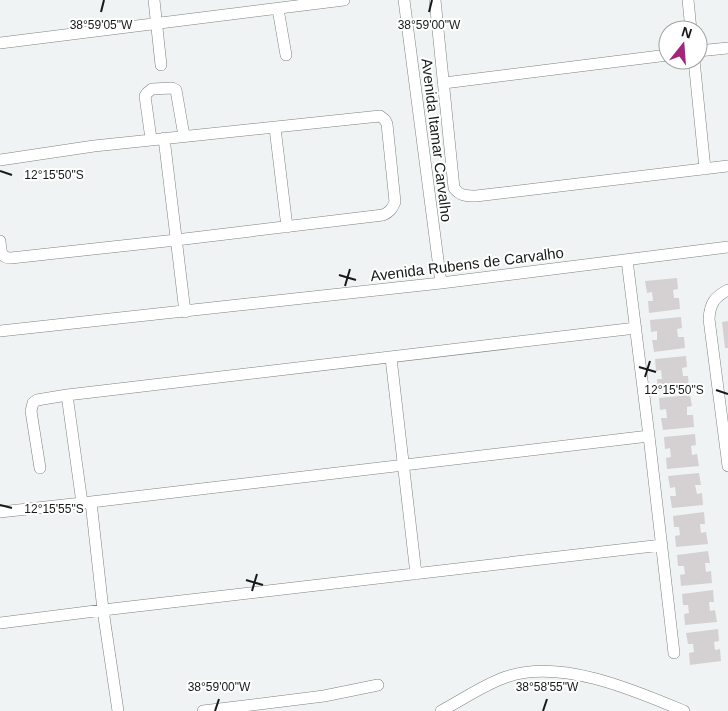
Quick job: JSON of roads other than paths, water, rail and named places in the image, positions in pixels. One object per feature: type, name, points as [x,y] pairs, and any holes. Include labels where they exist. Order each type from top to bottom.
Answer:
[{"type":"street","points":[[154,0],[161,65]]},
{"type":"street","points":[[0,43],[344,0]]},
{"type":"street","name":"Avenida Itamar Carvalho","points":[[404,0],[441,283]]},
{"type":"street","points":[[435,0],[454,188],[457,193],[476,196],[728,166]]},
{"type":"street","points":[[688,0],[690,20]]},
{"type":"street","points":[[278,9],[286,55]]},
{"type":"street","points":[[708,50],[728,48]]},
{"type":"street","points":[[444,83],[658,56]]},
{"type":"street","points":[[695,70],[705,169]]},
{"type":"street","points":[[150,139],[145,96],[152,89],[172,88],[176,90],[184,136]]},
{"type":"street","points":[[0,160],[150,139],[380,116],[387,124],[394,202],[393,208],[383,215],[11,258],[5,258],[2,255],[0,241]]},
{"type":"street","points":[[274,128],[287,227]]},
{"type":"street","points":[[164,138],[185,312]]},
{"type":"street","name":"Avenida Rubens de Carvalho","points":[[0,331],[441,283],[728,247]]},
{"type":"street","points":[[627,260],[674,653]]},
{"type":"street","points":[[728,290],[716,298],[709,310],[725,418],[728,466]]},
{"type":"street","points":[[40,468],[31,411],[33,403],[37,400],[636,328]]},
{"type":"street","points":[[391,358],[416,574]]},
{"type":"street","points":[[67,395],[87,503],[118,711]]},
{"type":"street","points":[[0,512],[649,436]]},
{"type":"street","points":[[0,623],[662,545]]},
{"type":"street","points":[[441,711],[506,678],[524,673],[546,672],[567,674],[622,686],[684,711]]},
{"type":"street","points":[[202,711],[324,696],[378,685]]}]
